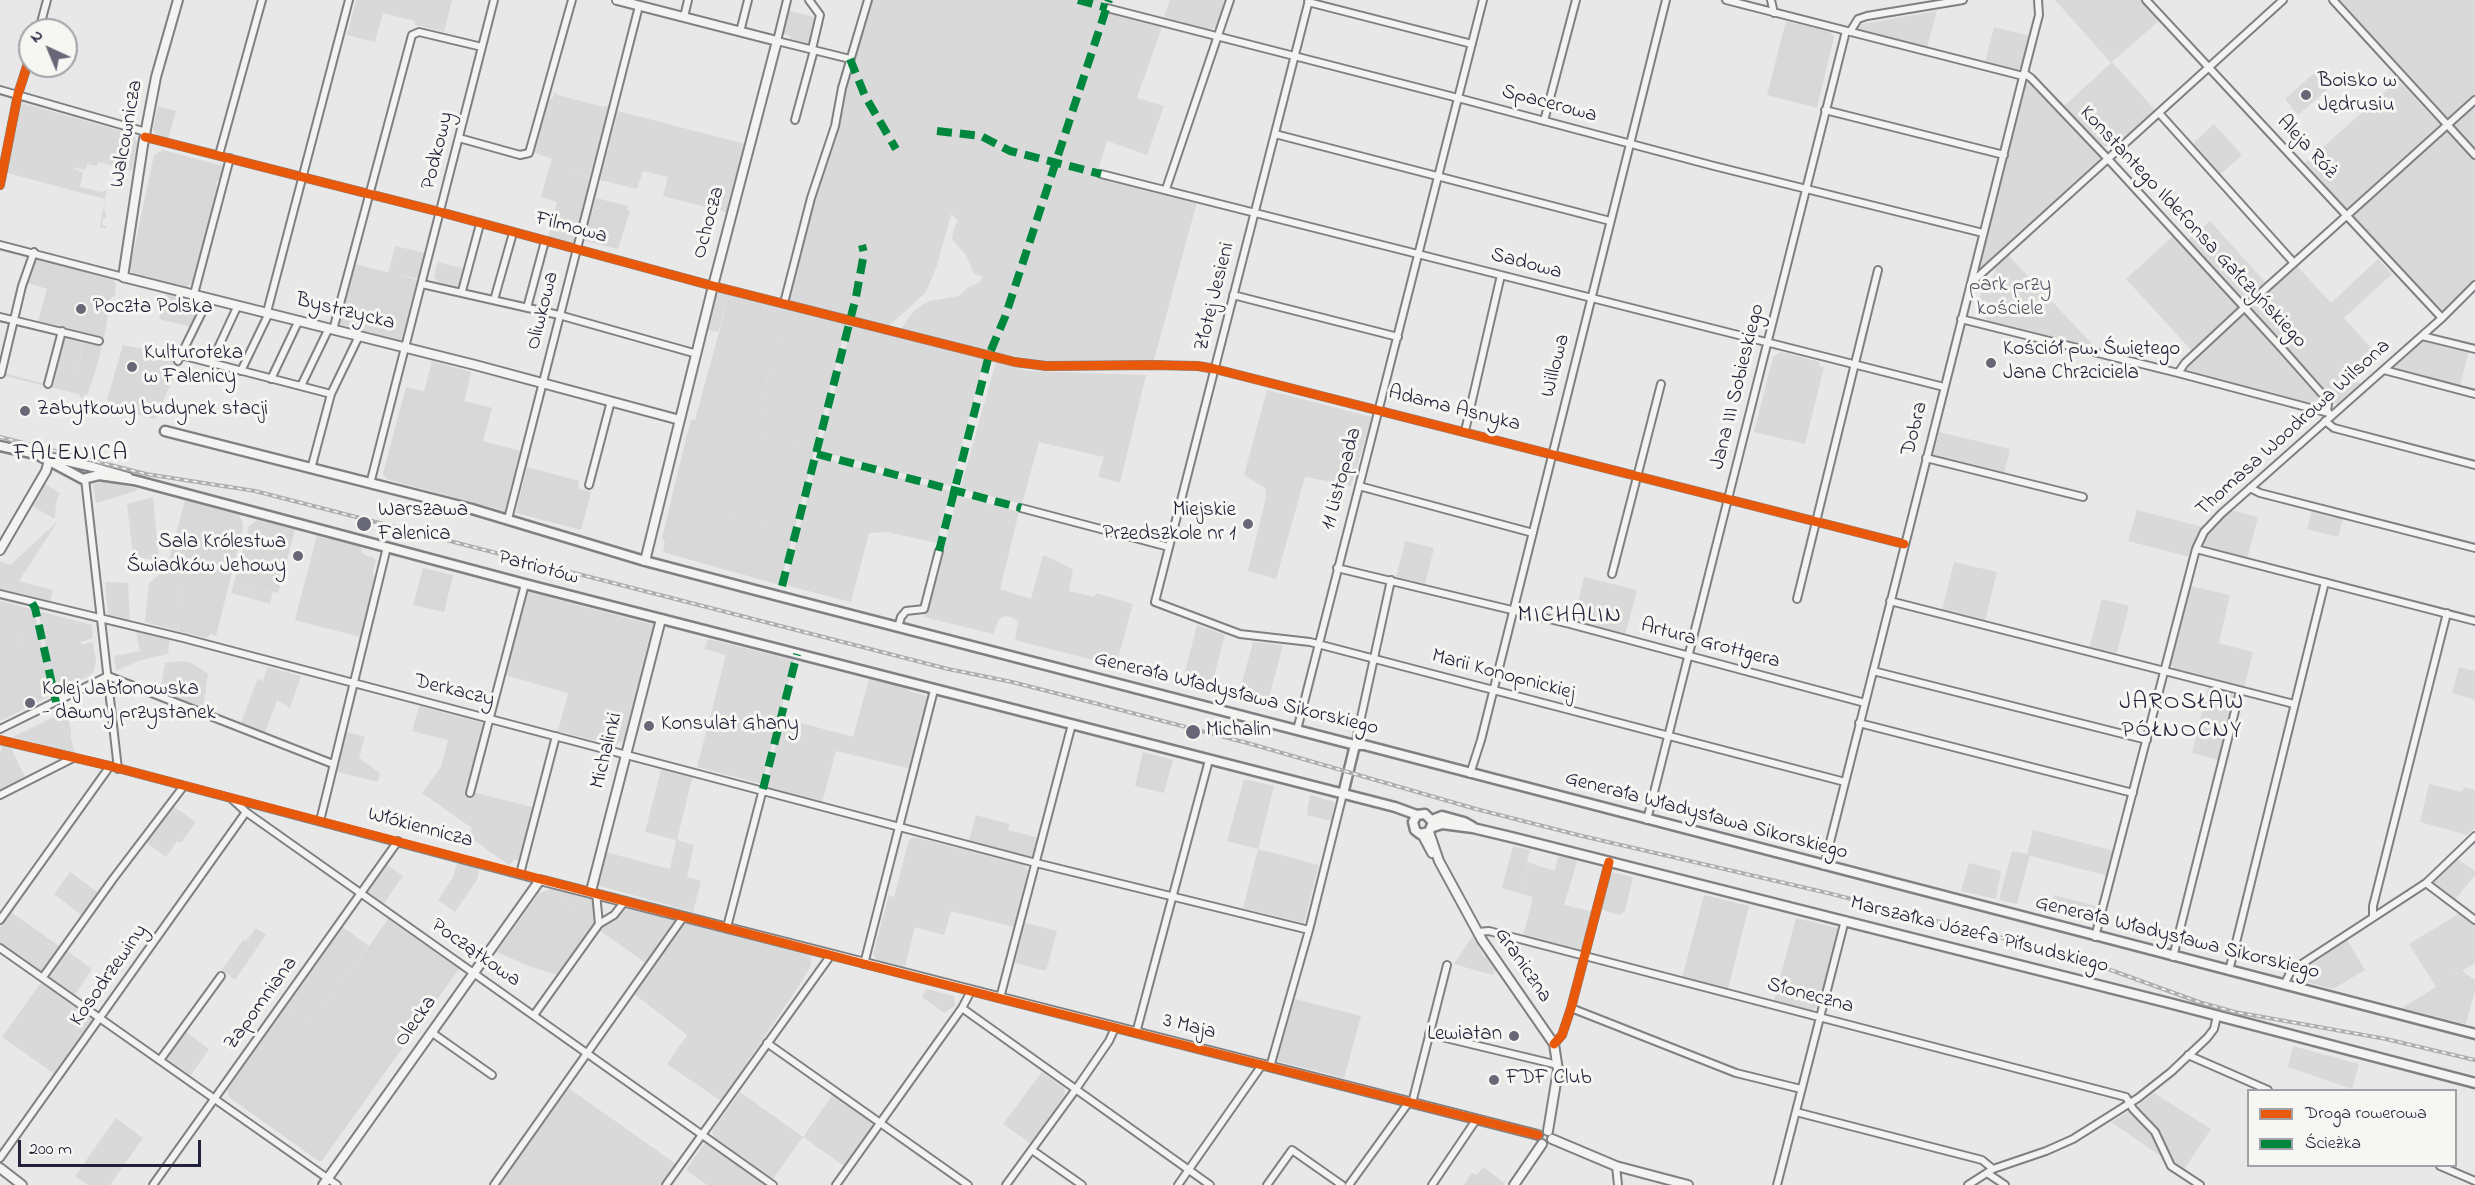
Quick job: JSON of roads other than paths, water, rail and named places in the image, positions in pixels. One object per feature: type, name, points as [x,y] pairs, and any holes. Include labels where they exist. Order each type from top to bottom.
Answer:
[{"type":"main road","name":"Patriotów","points":[[165,431],[424,496],[645,561],[929,635]]},
{"type":"main road","name":"Patriotów","points":[[0,446],[40,456],[85,477],[100,475],[134,480],[934,690]]},
{"type":"main road","name":"Patriotów","points":[[50,460],[93,466],[134,480]]},
{"type":"main road","points":[[78,464],[75,470],[85,477],[93,466]]},
{"type":"main road","name":"Generała Władysława Sikorskiego","points":[[929,635],[1355,745],[1364,745],[2475,1034]]},
{"type":"main road","points":[[934,690],[1343,794],[1388,807],[1415,819],[1415,830],[1429,828]]},
{"type":"main road","points":[[1343,794],[1355,745]]},
{"type":"main road","name":"Marszałka Józefa Piłsudskiego","points":[[1415,819],[1426,814],[1429,828]]},
{"type":"main road","name":"Marszałka Józefa Piłsudskiego","points":[[1429,828],[1442,816],[1464,822],[1473,828],[1845,920],[2475,1083]]},
{"type":"street","points":[[42,18],[47,0]]},
{"type":"street","name":"Walcownicza","points":[[123,276],[156,77],[178,0]]},
{"type":"street","points":[[219,155],[262,0]]},
{"type":"street","points":[[241,371],[268,312],[349,0]]},
{"type":"street","name":"Podkowy","points":[[370,484],[494,0]]},
{"type":"street","points":[[459,138],[520,155],[526,155],[531,149],[572,0]]},
{"type":"street","points":[[617,0],[850,59]]},
{"type":"street","points":[[684,17],[688,0]]},
{"type":"street","points":[[740,32],[748,0]]},
{"type":"street","name":"Ochocza","points":[[645,561],[787,0]]},
{"type":"street","points":[[795,120],[820,15],[809,0]]},
{"type":"street","points":[[784,303],[811,198],[835,126],[842,88],[868,0]]},
{"type":"street","points":[[1166,189],[1230,0]]},
{"type":"street","name":"11 Listopada","points":[[1297,730],[1483,0]]},
{"type":"street","points":[[1544,121],[1576,0]]},
{"type":"street","name":"Willowa","points":[[1470,774],[1533,533],[1666,0]]},
{"type":"street","points":[[1726,0],[2024,75]]},
{"type":"street","points":[[1771,0],[1774,13]]},
{"type":"street","points":[[1848,31],[1858,19],[1867,16],[1963,0]]},
{"type":"street","name":"Dobra","points":[[1824,866],[2024,75],[2038,15],[2038,0]]},
{"type":"street","name":"Aleja Róż","points":[[2146,0],[2442,318]]},
{"type":"street","points":[[1971,284],[2283,0]]},
{"type":"street","points":[[2333,0],[2475,155]]},
{"type":"street","points":[[1308,1],[1472,44]]},
{"type":"street","name":"Złotej Jesieni","points":[[1155,602],[1308,1]]},
{"type":"street","name":"Oliwkowa","points":[[508,519],[639,6]]},
{"type":"street","name":"Spacerowa","points":[[1107,8],[1714,166],[1806,187],[1983,233]]},
{"type":"street","name":"Jana III Sobieskiego","points":[[1647,820],[1806,187],[1848,31]]},
{"type":"street","points":[[301,386],[331,329],[413,33],[419,32],[482,47]]},
{"type":"street","name":"Konstantego Ildefonsa Gałczyńskiego","points":[[2024,75],[2031,78],[2108,159],[2324,396],[2329,413]]},
{"type":"street","points":[[0,185],[23,78]]},
{"type":"street","name":"Filmowa","points":[[0,90],[230,158],[713,286],[989,356]]},
{"type":"street","points":[[2178,373],[2294,263],[2475,100]]},
{"type":"street","points":[[1826,110],[2004,155]]},
{"type":"street","points":[[2159,113],[2294,263]]},
{"type":"street","points":[[1275,134],[1610,221]]},
{"type":"street","points":[[0,137],[9,139]]},
{"type":"street","points":[[194,294],[230,158]]},
{"type":"street","name":"Sadowa","points":[[1101,174],[1944,387]]},
{"type":"street","points":[[462,291],[480,224]]},
{"type":"street","points":[[494,300],[513,232]]},
{"type":"street","points":[[527,308],[544,241]]},
{"type":"street","name":"Bystrzycka","points":[[0,245],[268,312],[680,420]]},
{"type":"street","points":[[1,374],[22,286],[34,252]]},
{"type":"street","points":[[1797,599],[1878,270]]},
{"type":"street","points":[[1465,431],[1502,275]]},
{"type":"street","points":[[422,284],[462,291],[559,315],[697,354]]},
{"type":"street","name":"Thomasa Woodrowa Wilsona","points":[[2096,937],[2196,549],[2204,532],[2211,523],[2325,421],[2329,413],[2384,370],[2475,285]]},
{"type":"street","points":[[1233,295],[1398,337]]},
{"type":"street","points":[[209,298],[179,358],[211,363],[331,394]]},
{"type":"street","points":[[211,363],[238,305]]},
{"type":"street","points":[[0,317],[99,341]]},
{"type":"street","points":[[1961,319],[2329,413]]},
{"type":"street","points":[[271,379],[299,320]]},
{"type":"street","points":[[48,384],[62,331]]},
{"type":"street","points":[[311,469],[331,394],[359,336]]},
{"type":"street","points":[[2422,336],[2475,349]]},
{"type":"street","name":"Adama Asnyka","points":[[989,356],[1029,365],[1046,366],[1175,365],[1215,369],[1904,544]]},
{"type":"street","points":[[2384,370],[2475,393]]},
{"type":"street","points":[[1612,574],[1661,384]]},
{"type":"street","points":[[589,485],[610,401]]},
{"type":"street","points":[[2325,421],[2334,428],[2475,465]]},
{"type":"street","points":[[1926,458],[2083,497]]},
{"type":"street","points":[[0,550],[50,460]]},
{"type":"street","points":[[85,477],[118,769]]},
{"type":"street","points":[[1359,486],[1533,533]]},
{"type":"street","points":[[2250,488],[2259,493],[2475,549]]},
{"type":"street","points":[[1021,508],[1170,547]]},
{"type":"street","points":[[320,821],[387,547]]},
{"type":"street","points":[[2196,549],[2475,621]]},
{"type":"street","points":[[898,627],[906,611],[924,609],[939,551]]},
{"type":"street","name":"Artura Grottgera","points":[[1337,568],[1688,655],[1865,703]]},
{"type":"street","points":[[1355,745],[1391,580]]},
{"type":"street","points":[[2229,971],[2325,582]]},
{"type":"street","points":[[470,793],[525,584]]},
{"type":"street","name":"Derkaczy","points":[[0,594],[353,682],[1036,863],[1309,930]]},
{"type":"street","points":[[1890,601],[2294,704]]},
{"type":"street","name":"Marii Konopnickiej","points":[[1155,602],[1240,634],[1318,645],[1845,782]]},
{"type":"street","points":[[2373,916],[2373,906],[2447,613]]},
{"type":"street","name":"Michalinki","points":[[594,892],[626,754],[661,619]]},
{"type":"street","points":[[1873,670],[2147,740]]},
{"type":"street","points":[[0,729],[108,676],[333,764]]},
{"type":"street","points":[[864,964],[934,690]]},
{"type":"street","points":[[2174,957],[2240,691]]},
{"type":"street","points":[[1859,723],[2133,793]]},
{"type":"street","points":[[1000,998],[1072,724]]},
{"type":"street","points":[[520,874],[556,736]]},
{"type":"street","name":"Włókiennicza","points":[[0,740],[110,766],[183,787],[831,955]]},
{"type":"street","points":[[0,795],[73,758]]},
{"type":"street","points":[[1137,1033],[1209,760]]},
{"type":"street","points":[[0,920],[110,766]]},
{"type":"street","points":[[43,977],[183,787]]},
{"type":"street","points":[[727,927],[763,789]]},
{"type":"street","points":[[1178,1185],[1266,1066],[1309,930],[1343,794]]},
{"type":"street","name":"Początkowa","points":[[232,799],[246,813],[773,1185]]},
{"type":"street","name":"Kosodrzewiny","points":[[0,1158],[246,813]]},
{"type":"street","name":"Graniczna","points":[[1429,828],[1433,855],[1439,861],[1478,932],[1554,1044],[1558,1065],[1548,1131]]},
{"type":"street","points":[[2284,985],[2291,971],[2426,883],[2475,836]]},
{"type":"street","name":"Zapomniana","points":[[153,1185],[398,841]]},
{"type":"street","points":[[1554,1044],[1562,1035],[1571,1008],[1609,862]]},
{"type":"street","name":"Olecka","points":[[325,1182],[540,880]]},
{"type":"street","points":[[2426,883],[2475,920]]},
{"type":"street","points":[[594,892],[599,924]]},
{"type":"street","points":[[534,1015],[599,924],[614,915],[625,901]]},
{"type":"street","points":[[494,1185],[684,916]]},
{"type":"street","points":[[1777,1185],[1845,920]]},
{"type":"street","name":"Słoneczna","points":[[1478,932],[1489,931],[1821,1016],[2126,1097],[2130,1104]]},
{"type":"street","points":[[0,948],[215,1098],[325,1182],[337,1185]]},
{"type":"street","points":[[666,1185],[831,955]]},
{"type":"street","name":"3 Maja","points":[[831,955],[1538,1135]]},
{"type":"street","points":[[1349,1185],[1411,1103],[1447,965]]},
{"type":"street","points":[[160,1060],[221,976]]},
{"type":"street","points":[[836,1185],[962,1008],[971,991]]},
{"type":"street","points":[[962,1008],[1210,1185]]},
{"type":"street","points":[[1571,1008],[1736,1073],[1801,1089]]},
{"type":"street","points":[[1968,1185],[1990,1171],[2060,1145],[2130,1104],[2163,1079],[2210,1034],[2217,1016]]},
{"type":"street","points":[[1006,1185],[1076,1089],[1109,1041],[1115,1028]]},
{"type":"street","points":[[431,1032],[492,1076]]},
{"type":"street","points":[[1430,1034],[1558,1065]]},
{"type":"street","points":[[767,1043],[968,1185]]},
{"type":"street","points":[[2188,1055],[2266,1089]]},
{"type":"street","points":[[2130,1104],[2155,1132],[2171,1166],[2200,1185]]},
{"type":"street","points":[[1796,1112],[1982,1160],[2005,1185]]},
{"type":"street","points":[[1432,1185],[1476,1120]]},
{"type":"street","points":[[1542,1144],[1538,1140],[1538,1135],[1544,1130],[1548,1131],[1552,1139],[1616,1166],[1688,1185]]},
{"type":"street","points":[[1514,1185],[1542,1144],[1552,1139]]},
{"type":"street","points":[[1032,1150],[1082,1185]]},
{"type":"street","points":[[1267,1185],[1292,1150],[1342,1185]]},
{"type":"street","points":[[1616,1166],[1618,1185]]},
{"type":"street","points":[[2442,1167],[2475,1181]]},
{"type":"street","points":[[0,1168],[22,1185]]},
{"type":"railway","points":[[0,437],[146,474],[255,491],[948,669],[1012,682],[1094,703],[1251,744],[1476,809],[1832,894],[2072,956],[2199,1002],[2235,1012],[2386,1039],[2475,1060]]},
{"type":"place","name":"Boisko w Jędrusiu","points":[[2306,95]]},
{"type":"place","name":"Poczta Polska","points":[[81,309]]},
{"type":"place","name":"Kościół pw. Świętego Jana Chrzciciela","points":[[1991,363]]},
{"type":"place","name":"Kulturoteka w Falenicy","points":[[132,367]]},
{"type":"place","name":"Zabytkowy budynek stacji","points":[[25,411]]},
{"type":"place","name":"Warszawa Falenica","points":[[364,524]]},
{"type":"place","name":"Miejskie Przedszkole nr 1","points":[[1248,524]]},
{"type":"place","name":"Sala Królestwa Świadków Jehowy","points":[[298,556]]},
{"type":"place","name":"Kolej Jabłonowska - dawny przystanek","points":[[30,703]]},
{"type":"place","name":"Konsulat Ghany","points":[[649,726]]},
{"type":"place","name":"Michalin","points":[[1193,732]]},
{"type":"place","name":"Lewiatan","points":[[1514,1036]]},
{"type":"place","name":"FDF Club","points":[[1494,1080]]},
{"type":"district","name":"FALENICA","points":[[71,455]]},
{"type":"district","name":"MICHALIN","points":[[1570,617]]},
{"type":"district","name":"JAROSŁAW PÓŁNOCNY","points":[[2182,718]]},
{"type":"park label","name":"park przy kościele","points":[[2010,299]]}]
